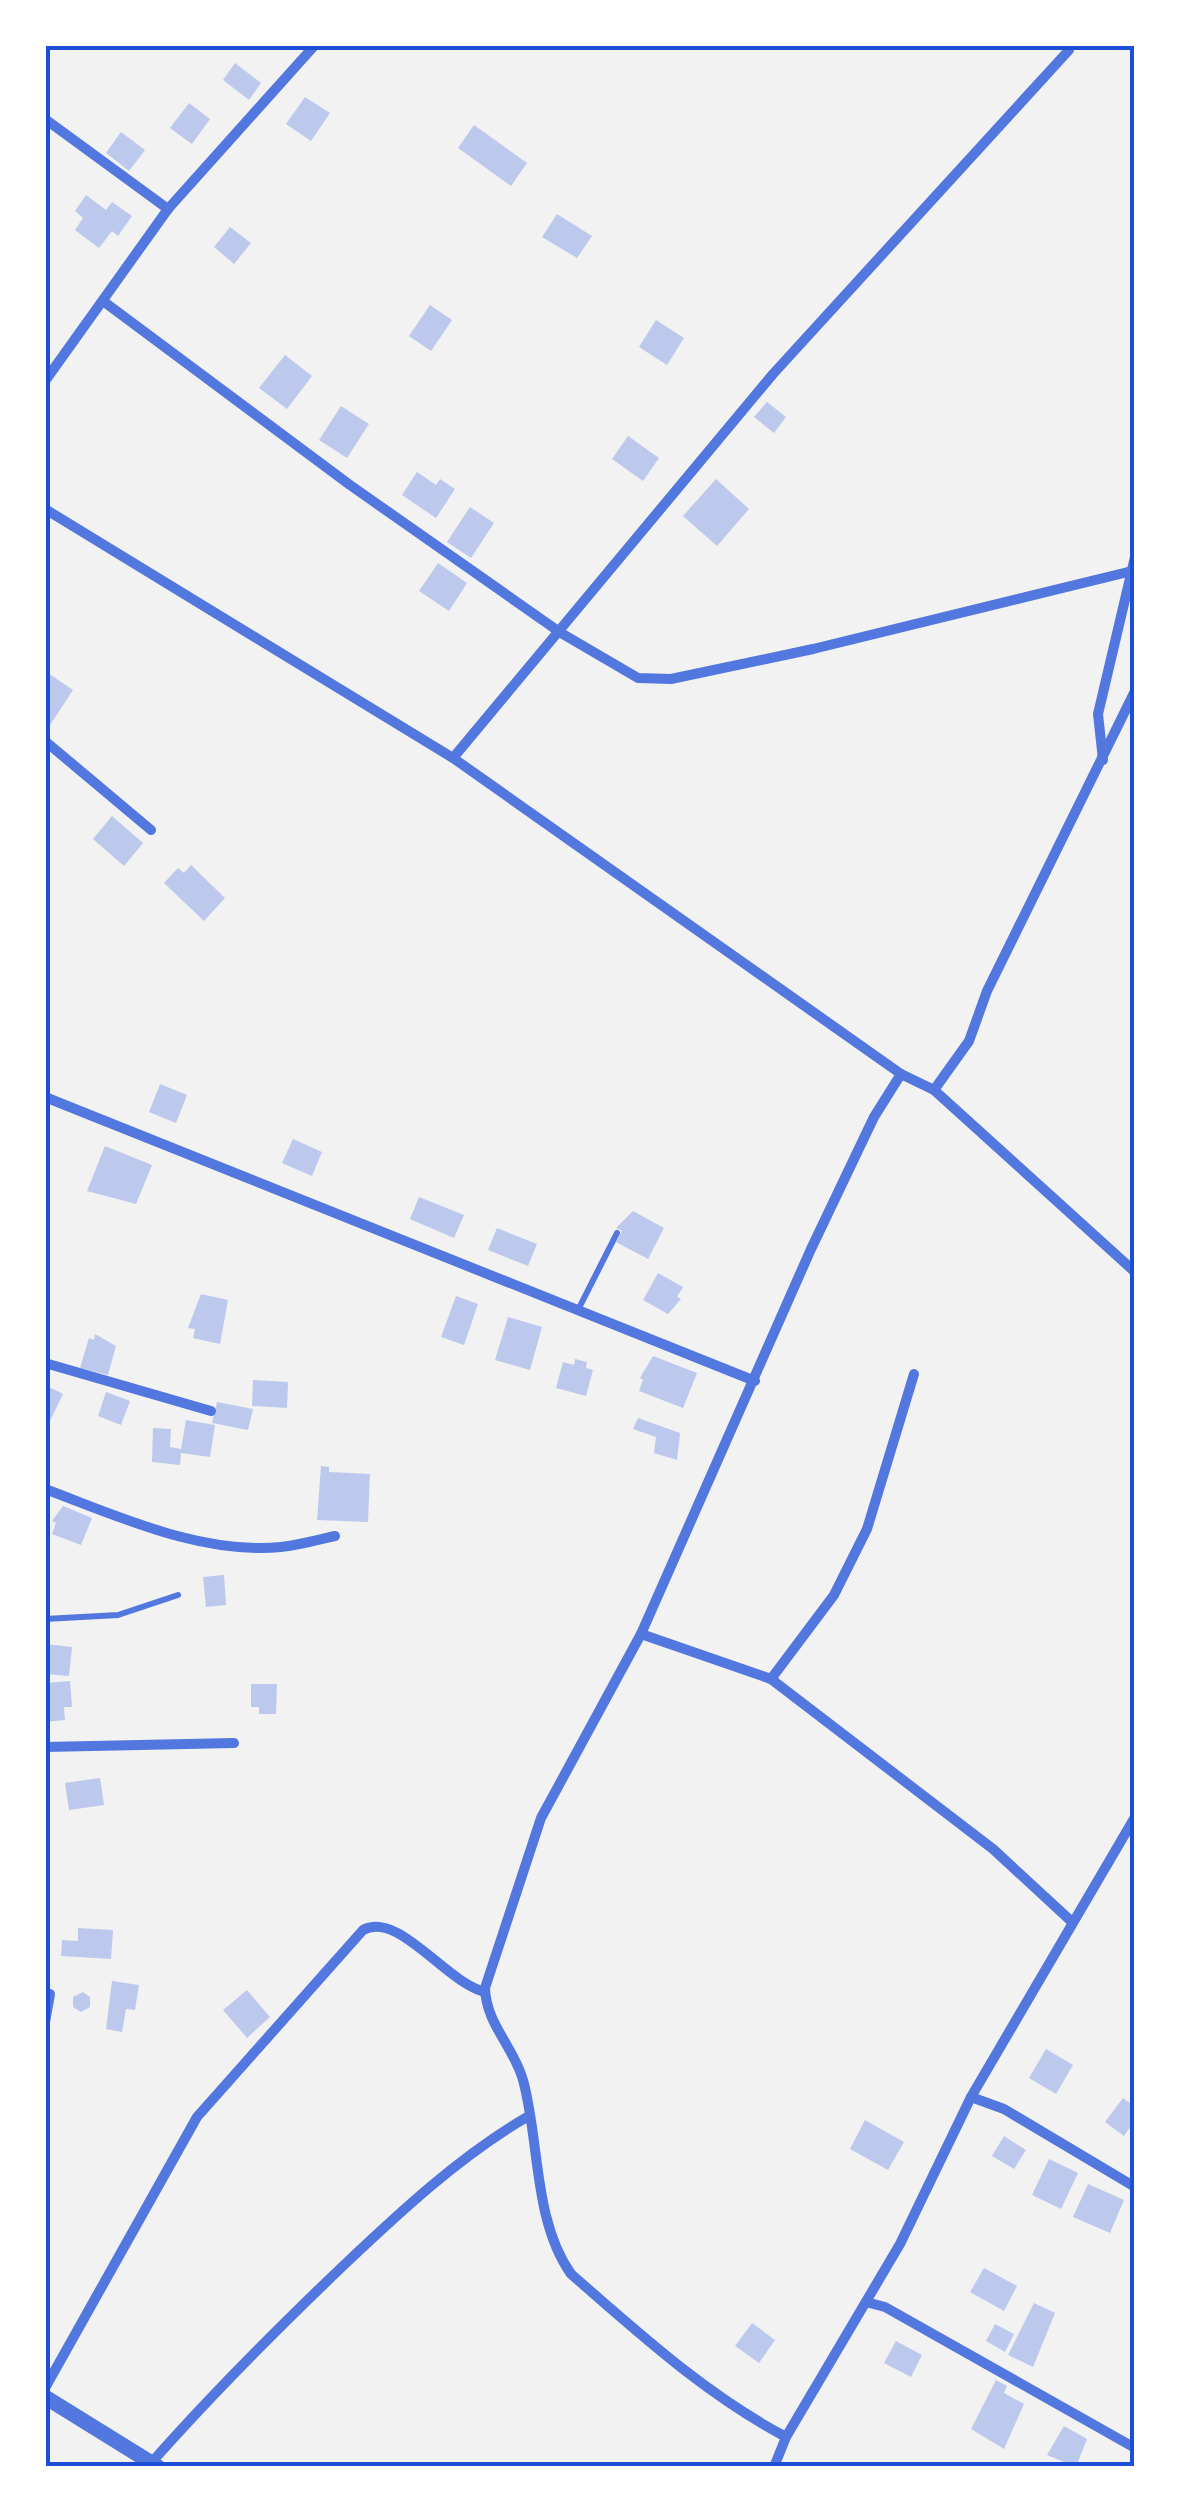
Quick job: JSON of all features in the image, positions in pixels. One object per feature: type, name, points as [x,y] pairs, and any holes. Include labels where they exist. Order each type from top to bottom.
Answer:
[{"type":"street","points":[[45,381],[168,209],[315,45]]},
{"type":"street","points":[[453,758],[560,633],[655,510],[772,374],[1069,50]]},
{"type":"street","points":[[45,120],[168,209]]},
{"type":"street","points":[[103,301],[350,485],[560,633],[622,672],[646,679],[671,679],[998,607],[1128,572]]},
{"type":"street","points":[[45,509],[453,758],[902,1074],[934,1090],[1135,1272]]},
{"type":"street","points":[[1103,760],[1098,714],[1122,624],[1128,572],[1135,557]]},
{"type":"street","points":[[934,1090],[968,1041],[987,991],[1135,691]]},
{"type":"street","points":[[45,741],[151,830]]},
{"type":"street","points":[[786,2438],[732,2408],[571,2274],[554,2244],[523,2079],[489,2014],[484,1992],[541,1818],[641,1634],[874,1117],[902,1074]]},
{"type":"street","points":[[45,1098],[755,1381]]},
{"type":"street","points":[[45,1363],[211,1411]]},
{"type":"street","points":[[771,1679],[834,1596],[867,1529],[914,1374]]},
{"type":"street","points":[[45,1490],[168,1533],[216,1542],[278,1547],[334,1536]]},
{"type":"street","points":[[641,1634],[771,1679],[994,1849],[1071,1921]]},
{"type":"street","points":[[45,1747],[234,1743]]},
{"type":"street","points":[[774,2467],[786,2438],[866,2302],[971,2097],[1135,1816]]},
{"type":"street","points":[[45,2388],[197,2117],[363,1930],[380,1925],[393,1928],[450,1976],[484,1992]]},
{"type":"street","points":[[45,2022],[50,1994]]},
{"type":"street","points":[[971,2097],[1004,2109],[1135,2187]]},
{"type":"street","points":[[45,2397],[153,2465],[228,2376],[367,2243],[454,2169],[527,2116]]},
{"type":"street","points":[[866,2302],[885,2307],[1135,2448]]},
{"type":"lane","points":[[578,1308],[617,1232]]},
{"type":"lane","points":[[45,1619],[118,1615],[178,1595]]},
{"type":"building","points":[[235,63],[261,83],[249,100],[223,80]]},
{"type":"building","points":[[305,97],[330,113],[311,141],[286,124]]},
{"type":"building","points":[[189,103],[210,119],[192,144],[170,128]]},
{"type":"building","points":[[474,125],[527,163],[511,186],[458,148]]},
{"type":"building","points":[[121,132],[145,150],[129,171],[106,153]]},
{"type":"building","points":[[86,195],[106,210],[112,202],[132,216],[118,236],[112,231],[99,248],[75,230],[83,218],[75,211]]},
{"type":"building","points":[[557,214],[592,236],[577,258],[542,237]]},
{"type":"building","points":[[230,227],[251,243],[234,264],[214,247]]},
{"type":"building","points":[[430,305],[452,320],[431,351],[409,336]]},
{"type":"building","points":[[656,320],[684,338],[667,365],[639,347]]},
{"type":"building","points":[[285,355],[312,376],[287,409],[259,388]]},
{"type":"building","points":[[767,402],[786,417],[774,433],[754,417]]},
{"type":"building","points":[[341,406],[369,424],[347,458],[319,440]]},
{"type":"building","points":[[628,436],[659,458],[643,481],[612,459]]},
{"type":"building","points":[[417,472],[436,485],[440,479],[455,489],[436,518],[402,495]]},
{"type":"building","points":[[716,479],[749,509],[717,546],[683,516]]},
{"type":"building","points":[[470,507],[494,523],[471,558],[447,542]]},
{"type":"building","points":[[438,563],[467,583],[449,611],[419,591]]},
{"type":"building","points":[[45,671],[73,690],[50,725],[45,722]]},
{"type":"building","points":[[112,816],[143,843],[124,866],[93,839]]},
{"type":"building","points":[[191,865],[225,898],[204,921],[164,883],[178,868],[184,873]]},
{"type":"building","points":[[160,1084],[187,1095],[176,1123],[149,1112]]},
{"type":"building","points":[[293,1139],[322,1152],[312,1176],[282,1163]]},
{"type":"building","points":[[105,1146],[152,1165],[136,1204],[87,1191]]},
{"type":"building","points":[[419,1197],[464,1215],[454,1238],[410,1219]]},
{"type":"building","points":[[633,1211],[664,1228],[648,1259],[616,1242],[622,1231],[616,1228]]},
{"type":"building","points":[[497,1228],[537,1244],[528,1266],[488,1250]]},
{"type":"building","points":[[658,1273],[683,1287],[677,1297],[681,1299],[668,1314],[643,1300]]},
{"type":"building","points":[[201,1294],[228,1300],[220,1344],[193,1338],[195,1329],[188,1328]]},
{"type":"building","points":[[456,1296],[478,1304],[464,1345],[441,1337]]},
{"type":"building","points":[[508,1317],[542,1327],[530,1370],[495,1360]]},
{"type":"building","points":[[95,1334],[116,1346],[108,1375],[80,1368],[89,1338],[94,1340]]},
{"type":"building","points":[[653,1356],[697,1373],[683,1408],[639,1391],[643,1380],[640,1378]]},
{"type":"building","points":[[575,1359],[587,1362],[586,1368],[593,1370],[586,1396],[556,1388],[563,1362],[574,1365]]},
{"type":"building","points":[[253,1380],[288,1382],[287,1408],[252,1406]]},
{"type":"building","points":[[45,1385],[63,1394],[48,1425],[45,1423]]},
{"type":"building","points":[[106,1392],[130,1401],[121,1425],[98,1416]]},
{"type":"building","points":[[217,1402],[253,1409],[248,1430],[212,1423]]},
{"type":"building","points":[[638,1418],[680,1433],[677,1460],[654,1453],[656,1437],[633,1429]]},
{"type":"building","points":[[186,1420],[215,1425],[210,1457],[181,1453],[180,1465],[152,1462],[153,1428],[171,1429],[170,1447],[181,1449]]},
{"type":"building","points":[[321,1466],[329,1467],[329,1472],[370,1474],[368,1522],[317,1520]]},
{"type":"building","points":[[63,1506],[92,1518],[81,1545],[52,1534],[56,1523],[52,1521]]},
{"type":"building","points":[[224,1575],[226,1605],[206,1607],[203,1577]]},
{"type":"building","points":[[45,1644],[72,1647],[69,1676],[45,1674]]},
{"type":"building","points":[[70,1681],[72,1707],[64,1707],[65,1720],[45,1722],[45,1683]]},
{"type":"building","points":[[251,1684],[277,1684],[276,1714],[259,1714],[259,1707],[251,1707]]},
{"type":"building","points":[[100,1778],[104,1805],[69,1810],[65,1783]]},
{"type":"building","points":[[78,1928],[113,1930],[111,1959],[61,1956],[62,1940],[78,1941]]},
{"type":"building","points":[[112,1981],[139,1985],[135,2010],[126,2009],[122,2032],[106,2029]]},
{"type":"building","points":[[247,1990],[270,2017],[247,2038],[223,2010]]},
{"type":"building","points":[[83,1992],[90,1997],[90,2007],[81,2012],[73,2007],[73,1997]]},
{"type":"building","points":[[1046,2049],[1073,2065],[1056,2094],[1029,2078]]},
{"type":"building","points":[[1123,2098],[1135,2107],[1135,2120],[1124,2136],[1105,2122]]},
{"type":"building","points":[[865,2120],[904,2142],[888,2170],[850,2149]]},
{"type":"building","points":[[1004,2136],[1026,2150],[1014,2169],[992,2156]]},
{"type":"building","points":[[1049,2159],[1078,2173],[1061,2209],[1032,2195]]},
{"type":"building","points":[[1088,2184],[1124,2200],[1110,2233],[1073,2217]]},
{"type":"building","points":[[984,2268],[1017,2286],[1004,2311],[970,2292]]},
{"type":"building","points":[[1034,2303],[1055,2313],[1033,2367],[1008,2355]]},
{"type":"building","points":[[752,2323],[775,2340],[759,2363],[735,2346]]},
{"type":"building","points":[[995,2324],[1014,2334],[1005,2352],[986,2341]]},
{"type":"building","points":[[896,2341],[922,2355],[911,2377],[884,2363]]},
{"type":"building","points":[[996,2380],[1007,2386],[1004,2393],[1024,2404],[1004,2449],[971,2429]]},
{"type":"building","points":[[1064,2426],[1087,2439],[1076,2467],[1047,2455]]}]
